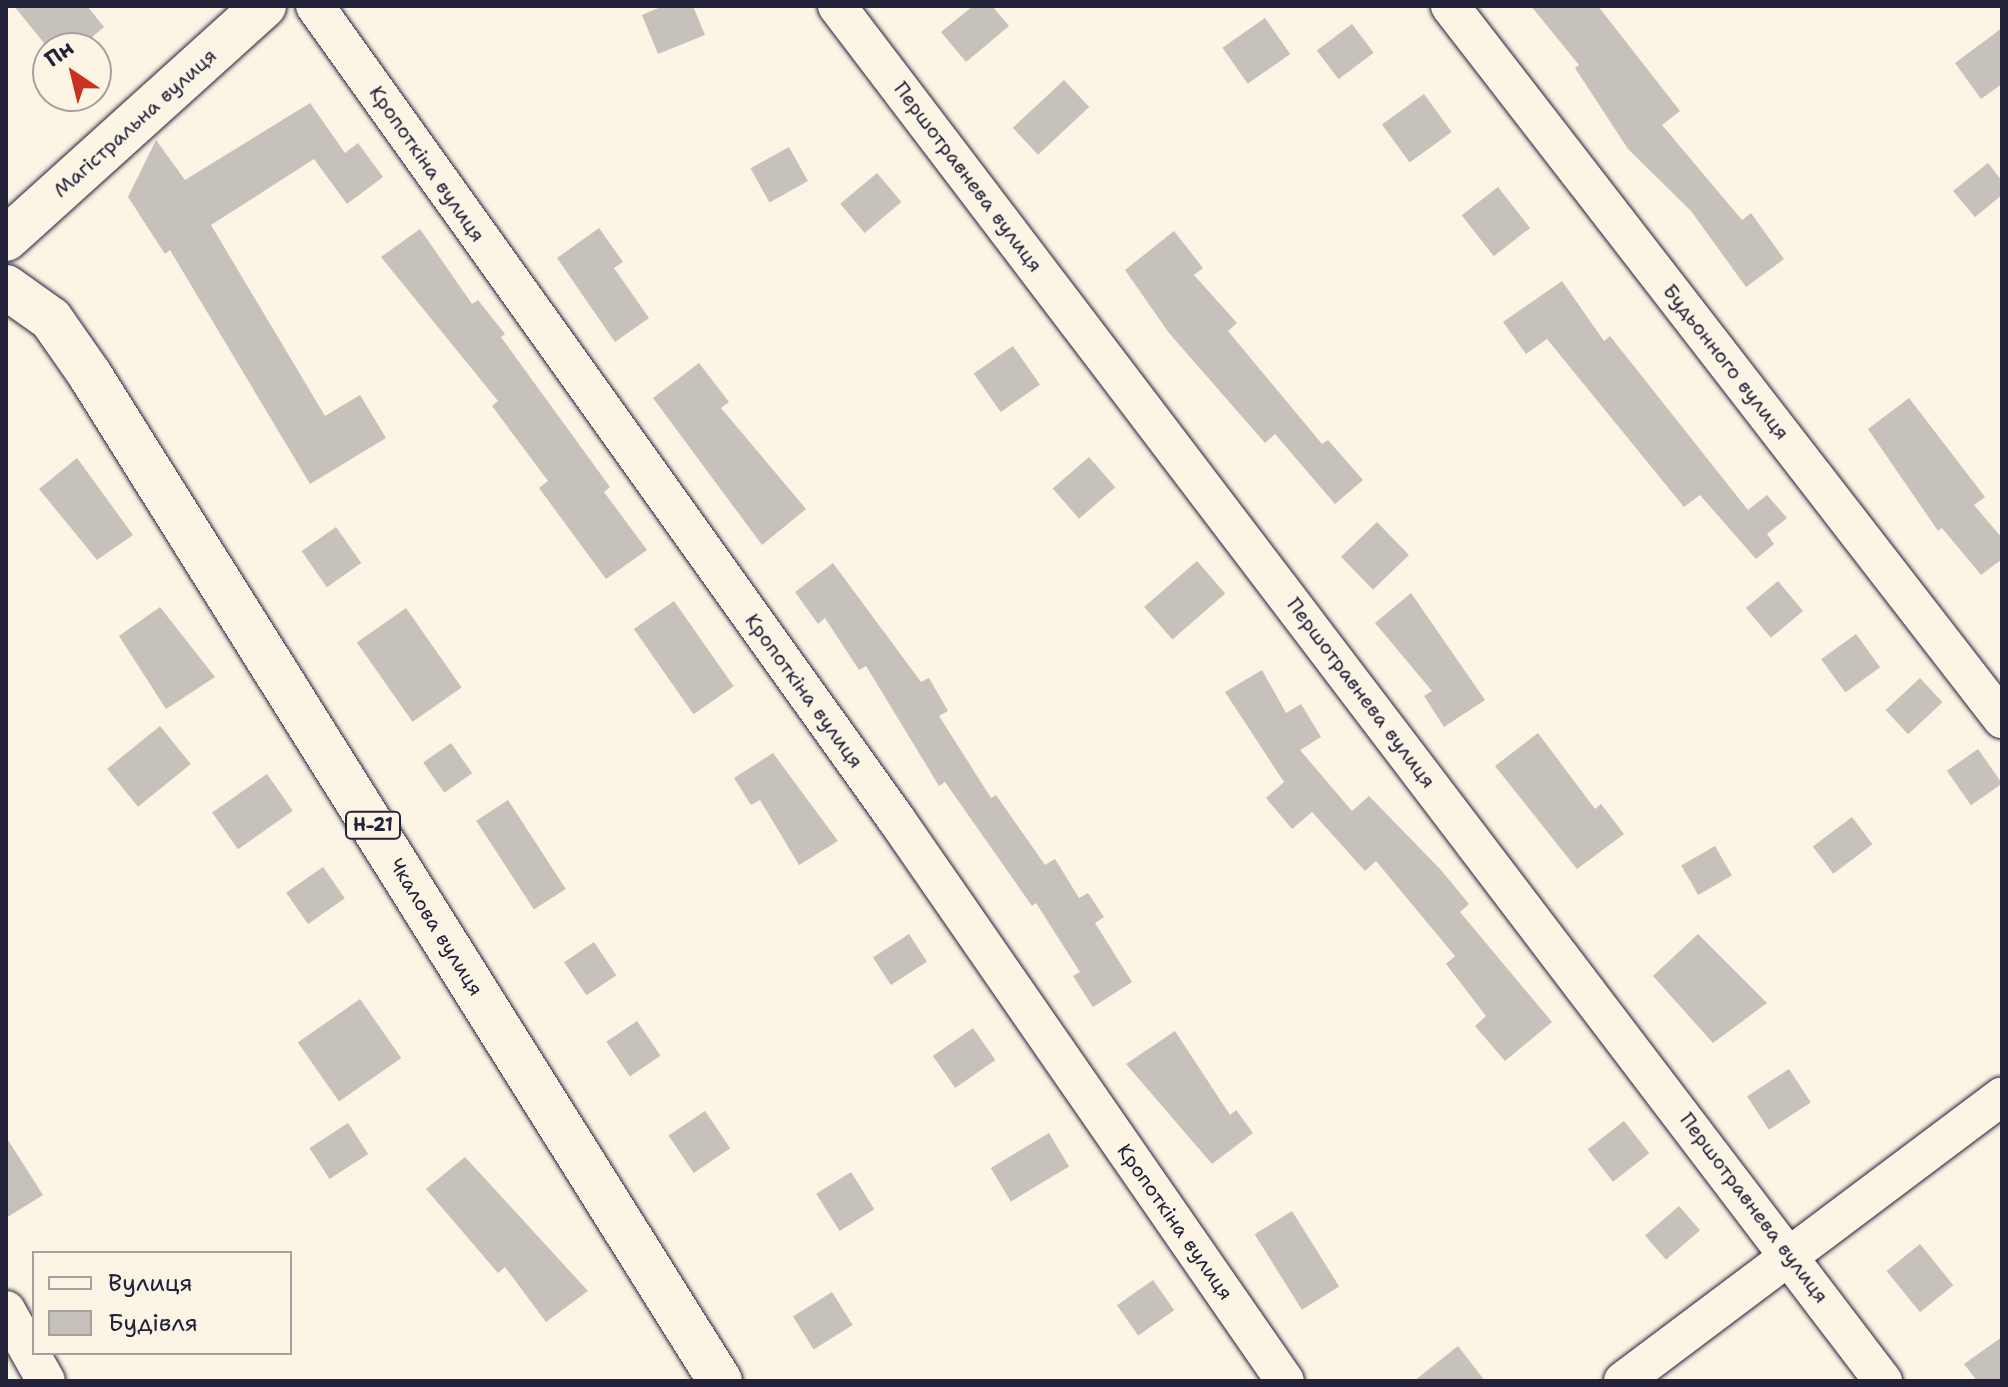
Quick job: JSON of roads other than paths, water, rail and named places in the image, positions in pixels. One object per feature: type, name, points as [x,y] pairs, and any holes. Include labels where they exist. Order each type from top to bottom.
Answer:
[{"type":"main road","name":"Магістральна вулиця","points":[[6,239],[264,6]]},
{"type":"main road","name":"Чкалова вулиця","points":[[6,287],[51,319],[90,375],[720,1381]]},
{"type":"street","name":"Кропоткіна вулиця","points":[[315,6],[896,819],[1285,1381]]},
{"type":"street","name":"Першотравнева вулиця","points":[[837,6],[1883,1381]]},
{"type":"street","name":"Будьонного вулиця","points":[[1450,6],[2002,719]]},
{"type":"street","points":[[1623,1381],[2002,1096]]},
{"type":"street","points":[[6,1310],[46,1381]]}]
